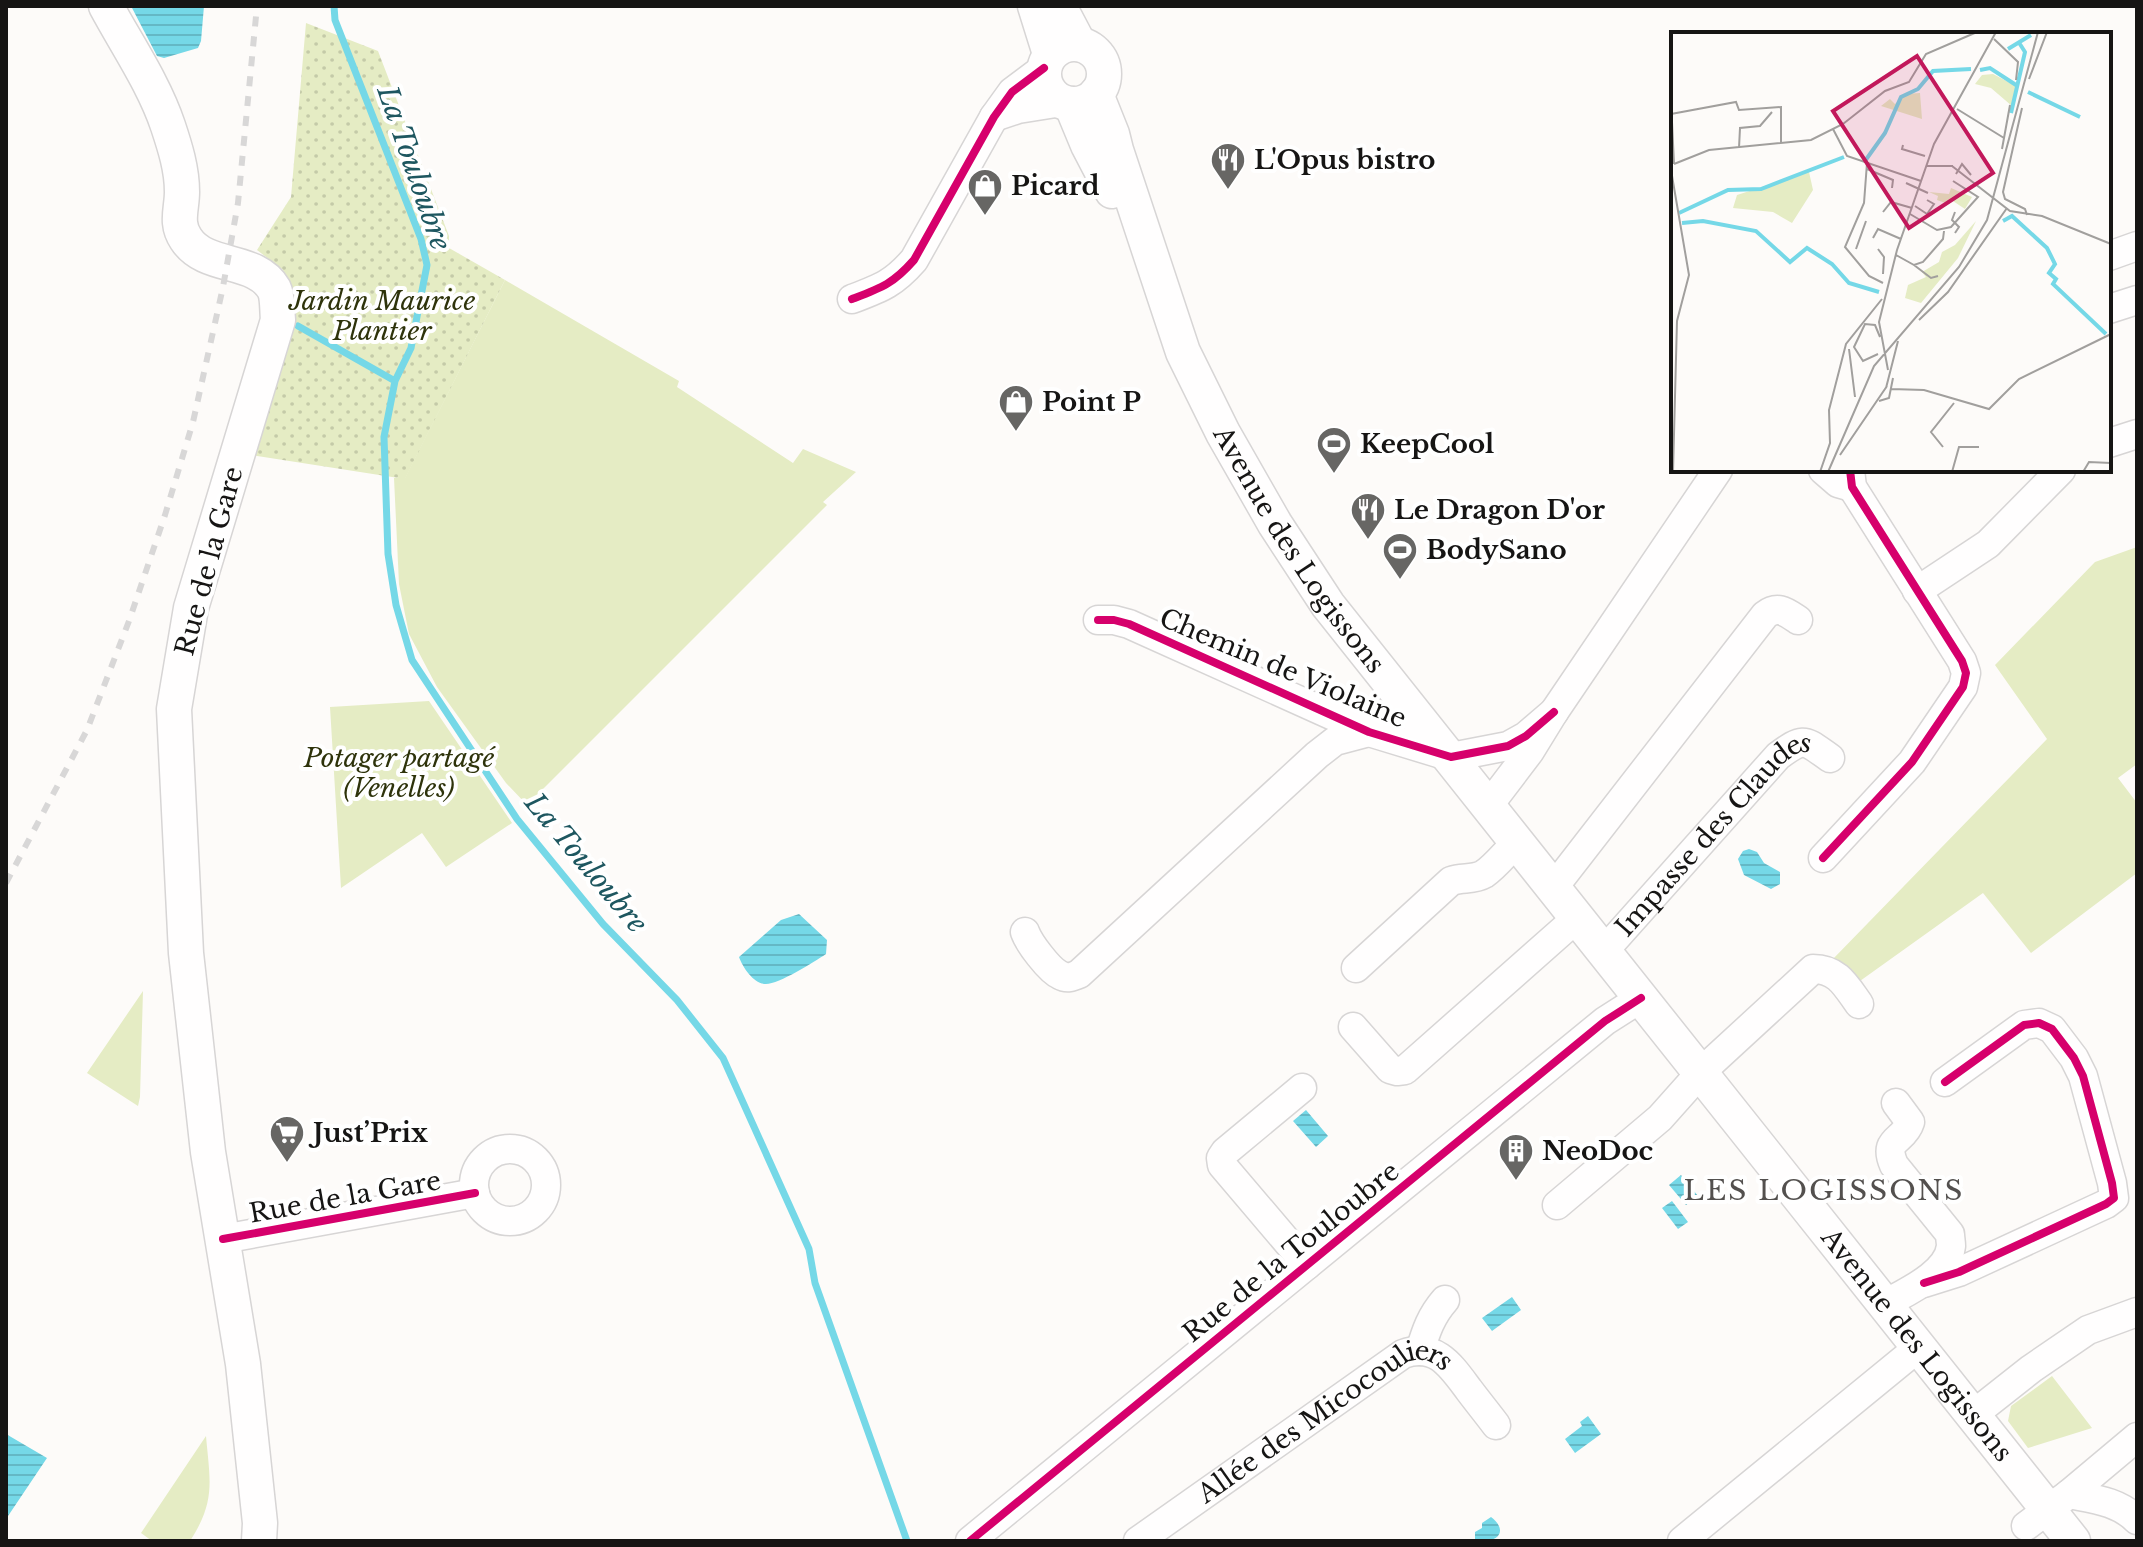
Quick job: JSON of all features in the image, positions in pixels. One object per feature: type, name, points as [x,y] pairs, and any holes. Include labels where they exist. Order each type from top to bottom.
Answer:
[{"type":"main road","name":"Rue de la Gare","points":[[106,6],[167,122],[179,163],[182,192],[179,223],[187,241],[208,257],[258,272],[275,291],[278,320],[191,608],[174,709],[186,953],[208,1152],[243,1364],[260,1523],[259,1541]]},
{"type":"main road","points":[[1035,6],[1058,55]]},
{"type":"main road","points":[[1058,55],[1089,48],[1100,60],[1103,77],[1076,100],[1048,91],[1045,83],[1058,55],[1059,6]]},
{"type":"main road","name":"Avenue des Logissons","points":[[1076,100],[1112,134],[1183,352],[1223,433],[1275,524],[1328,605],[2073,1541]]},
{"type":"street","points":[[852,299],[887,285],[914,260],[994,117],[1012,92],[1058,55]]},
{"type":"street","points":[[994,117],[1018,109],[1076,100]]},
{"type":"street","points":[[2111,255],[2137,246]]},
{"type":"street","points":[[2111,302],[2137,297]]},
{"type":"street","points":[[2111,308],[2137,297]]},
{"type":"street","points":[[2111,442],[2137,434]]},
{"type":"street","points":[[1489,805],[1530,751],[1717,472]]},
{"type":"street","points":[[1823,858],[1912,762],[1963,687],[1966,673],[1962,661],[1851,478],[1838,483],[1825,472]]},
{"type":"street","points":[[1917,591],[1988,544],[2059,472]]},
{"type":"street","points":[[1554,887],[1765,615],[1772,609],[1783,609],[1798,620]]},
{"type":"street","name":"Chemin de Violaine","points":[[1098,620],[1129,624],[1369,732],[1451,757]]},
{"type":"street","points":[[1451,757],[1508,746],[1526,736],[1554,712]]},
{"type":"street","name":"Chemin de Violaine","points":[[1025,932],[1028,940],[1057,974],[1070,978],[1079,974],[1317,755],[1335,741],[1369,732]]},
{"type":"street","name":"Impasse des Claudes","points":[[1604,951],[1778,756],[1796,742],[1808,743],[1830,758]]},
{"type":"street","points":[[1356,968],[1451,881],[1484,874],[1518,841]]},
{"type":"street","points":[[1353,1027],[1390,1069],[1405,1070],[1578,917]]},
{"type":"street","points":[[1557,1205],[1660,1118],[1701,1072],[1813,969],[1825,969],[1835,974],[1859,1004]]},
{"type":"street","name":"Rue de la Touloubre","points":[[972,1541],[1002,1530],[1307,1265],[1593,1030],[1641,998]]},
{"type":"street","points":[[1885,1304],[1924,1283],[1959,1272],[2114,1198],[2083,1076],[2052,1029],[2039,1023],[2024,1025],[1945,1082]]},
{"type":"street","points":[[1302,1088],[1221,1158],[1222,1165],[1307,1265]]},
{"type":"street","points":[[1896,1103],[1910,1122],[1908,1131],[1892,1142],[1889,1154],[1894,1165],[1950,1234],[1951,1248],[1944,1263],[1924,1283]]},
{"type":"street","name":"Rue de la Gare","points":[[223,1239],[475,1193]]},
{"type":"street","points":[[1420,1351],[1428,1324],[1445,1300]]},
{"type":"street","points":[[1974,1414],[2031,1369],[2088,1330],[2137,1312]]},
{"type":"street","points":[[1682,1541],[1919,1347]]},
{"type":"street","name":"Allée des Micocouliers","points":[[1138,1541],[1403,1354],[1430,1352],[1447,1361],[1496,1425]]},
{"type":"street","points":[[2048,1510],[2137,1437]]},
{"type":"street","points":[[2048,1510],[2104,1501],[2127,1509],[2137,1520]]},
{"type":"green space","name":"Jardin Maurice Plantier","points":[[306,23],[378,51],[449,236],[449,248],[505,280],[405,479],[250,455],[290,296],[283,270],[257,250],[291,197]]},
{"type":"green space","points":[[505,280],[679,381],[677,387],[793,463],[803,449],[856,472],[823,502],[827,505],[527,805],[506,783],[437,687],[409,634],[399,584],[394,478],[405,478]]},
{"type":"green space","points":[[2137,547],[2137,764],[2118,778],[2137,803],[2137,873],[2031,953],[1983,893],[1853,986],[1832,960],[2047,739],[1995,665],[2095,562]]},
{"type":"green space","name":"Potager partagé (Venelles)","points":[[429,701],[512,823],[446,867],[422,833],[341,888],[330,707]]},
{"type":"green space","points":[[143,991],[140,1097],[138,1106],[87,1073]]},
{"type":"green space","points":[[2052,1376],[2092,1428],[2028,1448],[2008,1421],[2011,1406]]},
{"type":"green space","points":[[206,1436],[208,1502],[198,1527],[190,1541],[152,1541],[141,1533]]},
{"type":"water","points":[[131,6],[204,6],[198,48],[164,58],[157,56]]},
{"type":"water","points":[[1749,849],[1780,872],[1780,884],[1771,889],[1744,875],[1738,859],[1743,851]]},
{"type":"water","points":[[799,914],[827,940],[826,954],[779,980],[766,984],[757,981],[739,957],[781,920]]},
{"type":"water","points":[[1306,1110],[1328,1136],[1316,1147],[1293,1121]]},
{"type":"water","points":[[1681,1175],[1698,1196],[1686,1205],[1669,1185]]},
{"type":"water","points":[[1672,1201],[1688,1222],[1678,1229],[1662,1208]]},
{"type":"water","points":[[1512,1297],[1521,1310],[1492,1331],[1482,1318]]},
{"type":"water","points":[[1588,1416],[1601,1434],[1575,1453],[1565,1439],[1582,1426],[1580,1422]]},
{"type":"water","points":[[6,1434],[47,1458],[6,1519]]},
{"type":"water","points":[[1491,1517],[1500,1530],[1497,1537],[1475,1541],[1475,1532]]},
{"type":"waterway","name":"La Touloubre","points":[[334,6],[335,20],[421,239],[427,265],[411,348],[395,381],[384,437],[388,554],[396,605],[412,660],[517,819],[603,924],[677,1000],[723,1058],[809,1249],[815,1283],[907,1541]]},
{"type":"waterway","points":[[298,326],[395,381]]},
{"type":"railway","points":[[6,883],[87,730],[129,621],[193,422],[238,203],[257,6]]},
{"type":"cycle path","points":[[852,299],[886,284],[914,260],[994,117],[1012,92],[1044,68]]},
{"type":"cycle path","points":[[1823,858],[1912,762],[1963,687],[1966,673],[1962,661],[1852,487],[1850,472]]},
{"type":"cycle path","points":[[1098,620],[1129,624],[1369,732],[1451,757],[1508,746],[1526,736],[1554,712]]},
{"type":"cycle path","points":[[970,1541],[1605,1021],[1641,998]]},
{"type":"cycle path","points":[[1924,1283],[1959,1272],[2114,1198],[2083,1076],[2052,1029],[2039,1023],[2024,1025],[1945,1082]]},
{"type":"cycle path","points":[[223,1239],[475,1193]]},
{"type":"place","name":"L'Opus bistro","points":[[1228,191]]},
{"type":"place","name":"Picard","points":[[985,217]]},
{"type":"place","name":"Point P","points":[[1016,433]]},
{"type":"place","name":"KeepCool","points":[[1334,475]]},
{"type":"place","name":"Le Dragon D'or","points":[[1368,541]]},
{"type":"place","name":"BodySano","points":[[1400,581]]},
{"type":"place","name":"Just’Prix","points":[[287,1164]]},
{"type":"place","name":"NeoDoc","points":[[1516,1182]]},
{"type":"district","name":"LES LOGISSONS","points":[[1824,1190]]}]
